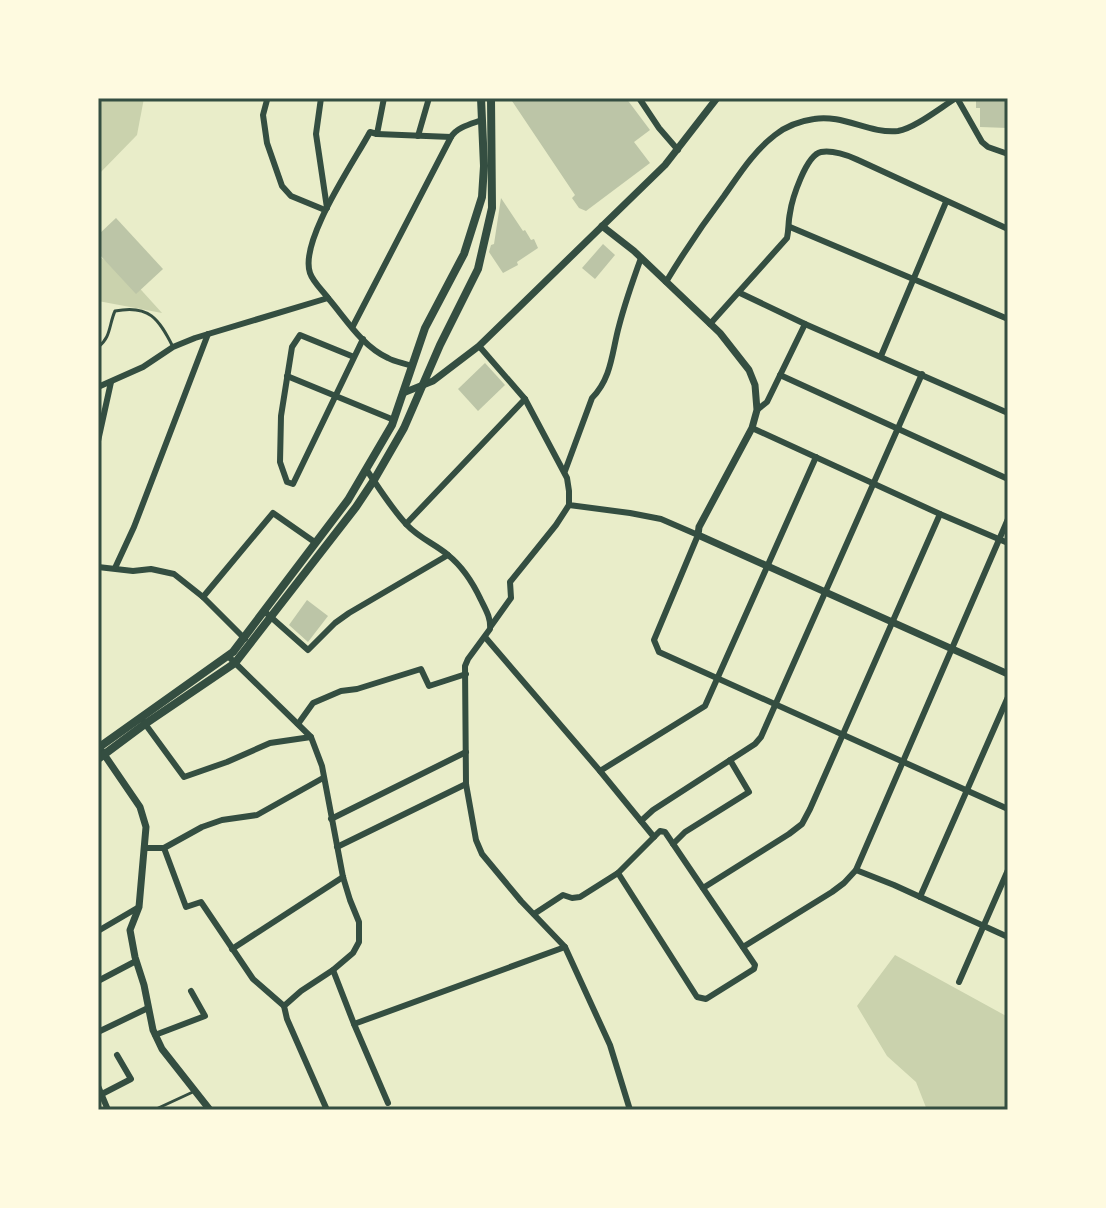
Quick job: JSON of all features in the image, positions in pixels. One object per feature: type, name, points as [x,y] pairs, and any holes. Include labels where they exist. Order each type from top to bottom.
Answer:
[{"type":"main road","points":[[268,614],[348,500],[394,420],[425,328],[464,254],[482,197],[481,98]]},
{"type":"main road","points":[[100,752],[232,659],[356,507],[374,480],[404,428],[478,269],[492,208],[491,98]]},
{"type":"street","points":[[321,98],[316,134],[326,209]]},
{"type":"street","points":[[377,134],[384,98]]},
{"type":"street","points":[[418,136],[429,98]]},
{"type":"street","points":[[639,98],[678,150]]},
{"type":"street","points":[[403,393],[433,381],[479,346],[665,165],[717,98]]},
{"type":"street","points":[[666,282],[694,236],[756,153],[777,134],[795,124],[815,118],[898,131],[956,98],[982,142],[1008,154]]},
{"type":"street","points":[[267,100],[263,115],[267,143],[282,186],[291,196],[326,209]]},
{"type":"street","points":[[353,326],[454,132],[482,120]]},
{"type":"street","points":[[412,366],[388,358],[363,339],[310,275],[309,253],[326,209],[370,132],[451,137]]},
{"type":"street","points":[[710,324],[787,238],[790,208],[806,166],[811,157],[819,152],[848,155],[1008,229]]},
{"type":"street","points":[[881,356],[946,202]]},
{"type":"street","points":[[602,226],[641,258],[720,333],[749,370],[755,385],[757,410],[752,428],[699,527],[654,640],[659,652],[1008,809]]},
{"type":"street","points":[[790,227],[1008,319]]},
{"type":"street","points":[[565,473],[592,398],[608,373],[641,258]]},
{"type":"street","points":[[740,293],[1008,413]]},
{"type":"street","points":[[98,387],[143,367],[173,347],[328,298]]},
{"type":"street","points":[[757,410],[767,402],[805,324]]},
{"type":"street","points":[[115,568],[134,527],[208,334]]},
{"type":"street","points":[[354,357],[300,335],[292,347],[280,443],[280,462],[287,482],[293,484],[363,339]]},
{"type":"street","points":[[479,346],[525,399],[565,473],[569,505],[510,582],[511,598],[465,666],[466,784],[476,840],[482,854],[565,947],[610,1045],[630,1110]]},
{"type":"street","points":[[641,821],[761,737],[922,374]]},
{"type":"street","points":[[780,375],[1008,479]]},
{"type":"street","points":[[287,376],[394,420]]},
{"type":"street","points":[[98,441],[111,382]]},
{"type":"street","points":[[406,524],[525,399]]},
{"type":"street","points":[[752,428],[1008,543]]},
{"type":"street","points":[[600,771],[705,706],[816,457]]},
{"type":"street","points":[[366,469],[406,524],[448,555],[472,580],[491,626]]},
{"type":"street","points":[[569,505],[661,519],[1008,674]]},
{"type":"street","points":[[203,597],[273,513],[316,543]]},
{"type":"street","points":[[703,888],[802,824],[940,514]]},
{"type":"street","points":[[743,947],[832,892],[856,870],[1008,519]]},
{"type":"street","points":[[268,614],[308,650],[349,613],[448,555]]},
{"type":"street","points":[[98,567],[133,571],[151,569],[174,574],[203,597],[247,641]]},
{"type":"street","points":[[485,637],[654,837]]},
{"type":"street","points":[[232,659],[311,737],[322,766],[343,877],[359,922],[359,942],[353,953],[284,1006]]},
{"type":"street","points":[[298,724],[313,703],[341,691],[421,669],[429,686],[466,674]]},
{"type":"street","points":[[920,897],[1008,697]]},
{"type":"street","points":[[143,721],[184,777],[270,743],[311,737]]},
{"type":"street","points":[[100,752],[140,807],[146,827],[139,907],[130,930],[155,1035],[162,1049],[210,1110]]},
{"type":"street","points":[[331,819],[466,752]]},
{"type":"street","points":[[673,844],[685,832],[749,792],[730,760]]},
{"type":"street","points":[[146,848],[164,848],[222,820],[257,815],[323,778]]},
{"type":"street","points":[[337,847],[466,784]]},
{"type":"street","points":[[534,914],[563,895],[580,897],[618,873],[660,831],[665,832],[755,965],[754,969],[706,999],[697,997],[618,873]]},
{"type":"street","points":[[164,848],[186,907],[201,902],[253,979],[284,1006],[327,1110]]},
{"type":"street","points":[[856,870],[1008,937]]},
{"type":"street","points":[[959,982],[1008,870]]},
{"type":"street","points":[[232,949],[343,877]]},
{"type":"street","points":[[98,931],[139,907]]},
{"type":"street","points":[[354,1024],[565,947]]},
{"type":"street","points":[[98,981],[136,961]]},
{"type":"street","points":[[333,970],[388,1103]]},
{"type":"street","points":[[155,1035],[205,1016],[191,991]]},
{"type":"street","points":[[98,1032],[148,1008]]},
{"type":"street","points":[[102,1094],[131,1079],[117,1055]]},
{"type":"street","points":[[98,1086],[108,1110]]},
{"type":"lane","points":[[98,347],[110,332],[115,311],[125,309],[138,310],[156,319],[173,347]]},
{"type":"lane","points":[[154,1110],[195,1091]]},
{"type":"green space","points":[[98,98],[144,98],[137,135],[98,175]]},
{"type":"green space","points":[[98,256],[124,271],[162,313],[98,301]]},
{"type":"green space","points":[[895,955],[1008,1017],[1008,1110],[927,1110],[916,1082],[887,1056],[857,1006]]},
{"type":"building","points":[[510,98],[626,98],[650,130],[634,142],[650,163],[586,211],[579,208],[572,198],[575,195]]},
{"type":"building","points":[[976,98],[1008,98],[1008,128],[980,127],[980,108],[976,108]]},
{"type":"building","points":[[501,198],[538,248],[503,273],[489,252],[494,244]]},
{"type":"building","points":[[116,218],[163,269],[136,294],[98,253],[98,235]]},
{"type":"building","points":[[603,244],[615,255],[595,279],[582,268]]},
{"type":"building","points":[[485,363],[505,385],[478,411],[458,389]]},
{"type":"building","points":[[307,600],[328,616],[308,642],[289,625]]}]
